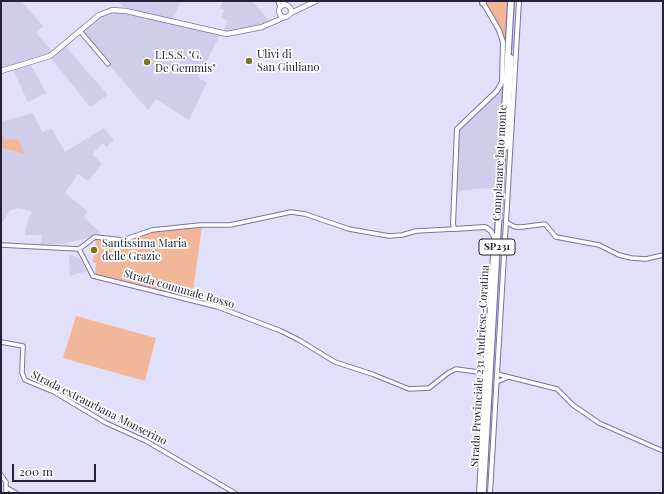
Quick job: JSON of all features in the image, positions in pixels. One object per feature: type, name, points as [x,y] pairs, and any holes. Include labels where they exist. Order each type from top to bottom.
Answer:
[{"type":"highway","name":"Strada Provinciale 231 Andriese-Coratina","points":[[483,493],[510,1]]},
{"type":"highway","name":"Strada Provinciale 231 Andriese-Coratina","points":[[487,493],[515,1]]},
{"type":"main road","points":[[1,71],[50,56],[99,15],[114,10],[227,34],[257,29],[316,1]]},
{"type":"main road","points":[[276,20],[281,2],[290,7],[299,8]]},
{"type":"main road","points":[[290,7],[291,13]]},
{"type":"main road","points":[[279,10],[285,17]]},
{"type":"street","name":"Complanare lato monte","points":[[490,493],[518,1]]},
{"type":"street","points":[[454,229],[457,129],[497,91],[502,82],[503,42],[498,28],[483,2]]},
{"type":"street","points":[[80,31],[108,64]]},
{"type":"street","points":[[1,245],[79,249],[94,238],[99,237],[123,240],[152,230],[200,225],[230,225],[291,212],[305,214],[349,229],[389,236],[402,235],[416,231],[483,227],[490,230],[493,235],[479,493]]},
{"type":"street","points":[[506,222],[515,227]]},
{"type":"street","points":[[506,231],[515,227],[545,224],[556,237],[599,245],[619,255],[636,259],[646,259],[663,255]]},
{"type":"street","name":"Strada comunale Rosso","points":[[79,249],[93,276],[218,307],[287,334],[335,362],[372,374],[409,389],[429,388],[456,369],[478,372],[486,377]]},
{"type":"street","name":"Strada extraurbana Monserino","points":[[1,342],[23,346],[22,373],[24,380],[54,392],[106,422],[146,441],[235,493]]},
{"type":"street","name":"Strada comunale Rosso","points":[[478,372],[486,369]]},
{"type":"street","points":[[497,374],[506,378],[536,383],[557,389],[579,409],[600,423],[663,451]]},
{"type":"street","points":[[497,382],[506,378]]},
{"type":"street","points":[[1,475],[7,488],[6,493]]},
{"type":"street","points":[[7,488],[16,493]]},
{"type":"shaded area","points":[[1,1],[21,1],[43,26],[36,33],[53,52],[52,54],[1,71]]},
{"type":"shaded area","points":[[118,1],[181,1],[173,19],[123,7]]},
{"type":"shaded area","points":[[223,1],[252,1],[270,21],[246,29],[223,32],[228,21],[221,17],[224,10],[220,8]]},
{"type":"shaded area","points":[[485,1],[507,1],[506,50],[505,43]]},
{"type":"shaded area","points":[[111,12],[121,12],[220,35],[199,76],[200,79],[207,82],[189,120],[156,99],[148,110],[83,35],[82,32],[101,16]]},
{"type":"shaded area","points":[[65,46],[108,95],[90,107],[51,58]]},
{"type":"shaded area","points":[[31,65],[46,93],[28,102],[13,70]]},
{"type":"shaded area","points":[[502,88],[498,191],[488,188],[465,190],[456,193],[457,134],[460,126]]},
{"type":"shaded area","points":[[33,113],[42,132],[52,129],[65,152],[104,128],[114,140],[106,147],[103,143],[92,154],[102,164],[88,181],[78,174],[65,193],[87,211],[84,218],[100,232],[98,236],[61,244],[41,244],[42,235],[25,235],[28,219],[32,213],[19,208],[10,210],[1,224],[1,148],[24,154],[5,140],[1,132],[1,122]]},
{"type":"shaded area","points":[[1,132],[5,140],[18,139],[25,154],[1,148]]},
{"type":"shaded area","points":[[202,227],[192,298],[95,275],[96,263],[93,262],[94,254],[89,252],[89,248],[95,247],[96,239],[123,242],[154,231]]},
{"type":"shaded area","points":[[69,254],[79,258],[87,271],[70,276]]},
{"type":"shaded area","points":[[76,316],[156,338],[145,381],[63,358]]},
{"type":"place","name":"Ulivi di San Giuliano","points":[[249,61]]},
{"type":"place","name":"I.I.S.S. \"G. De Gemmis\"","points":[[147,62]]},
{"type":"place","name":"Santissima Maria delle Grazie","points":[[94,250]]}]
